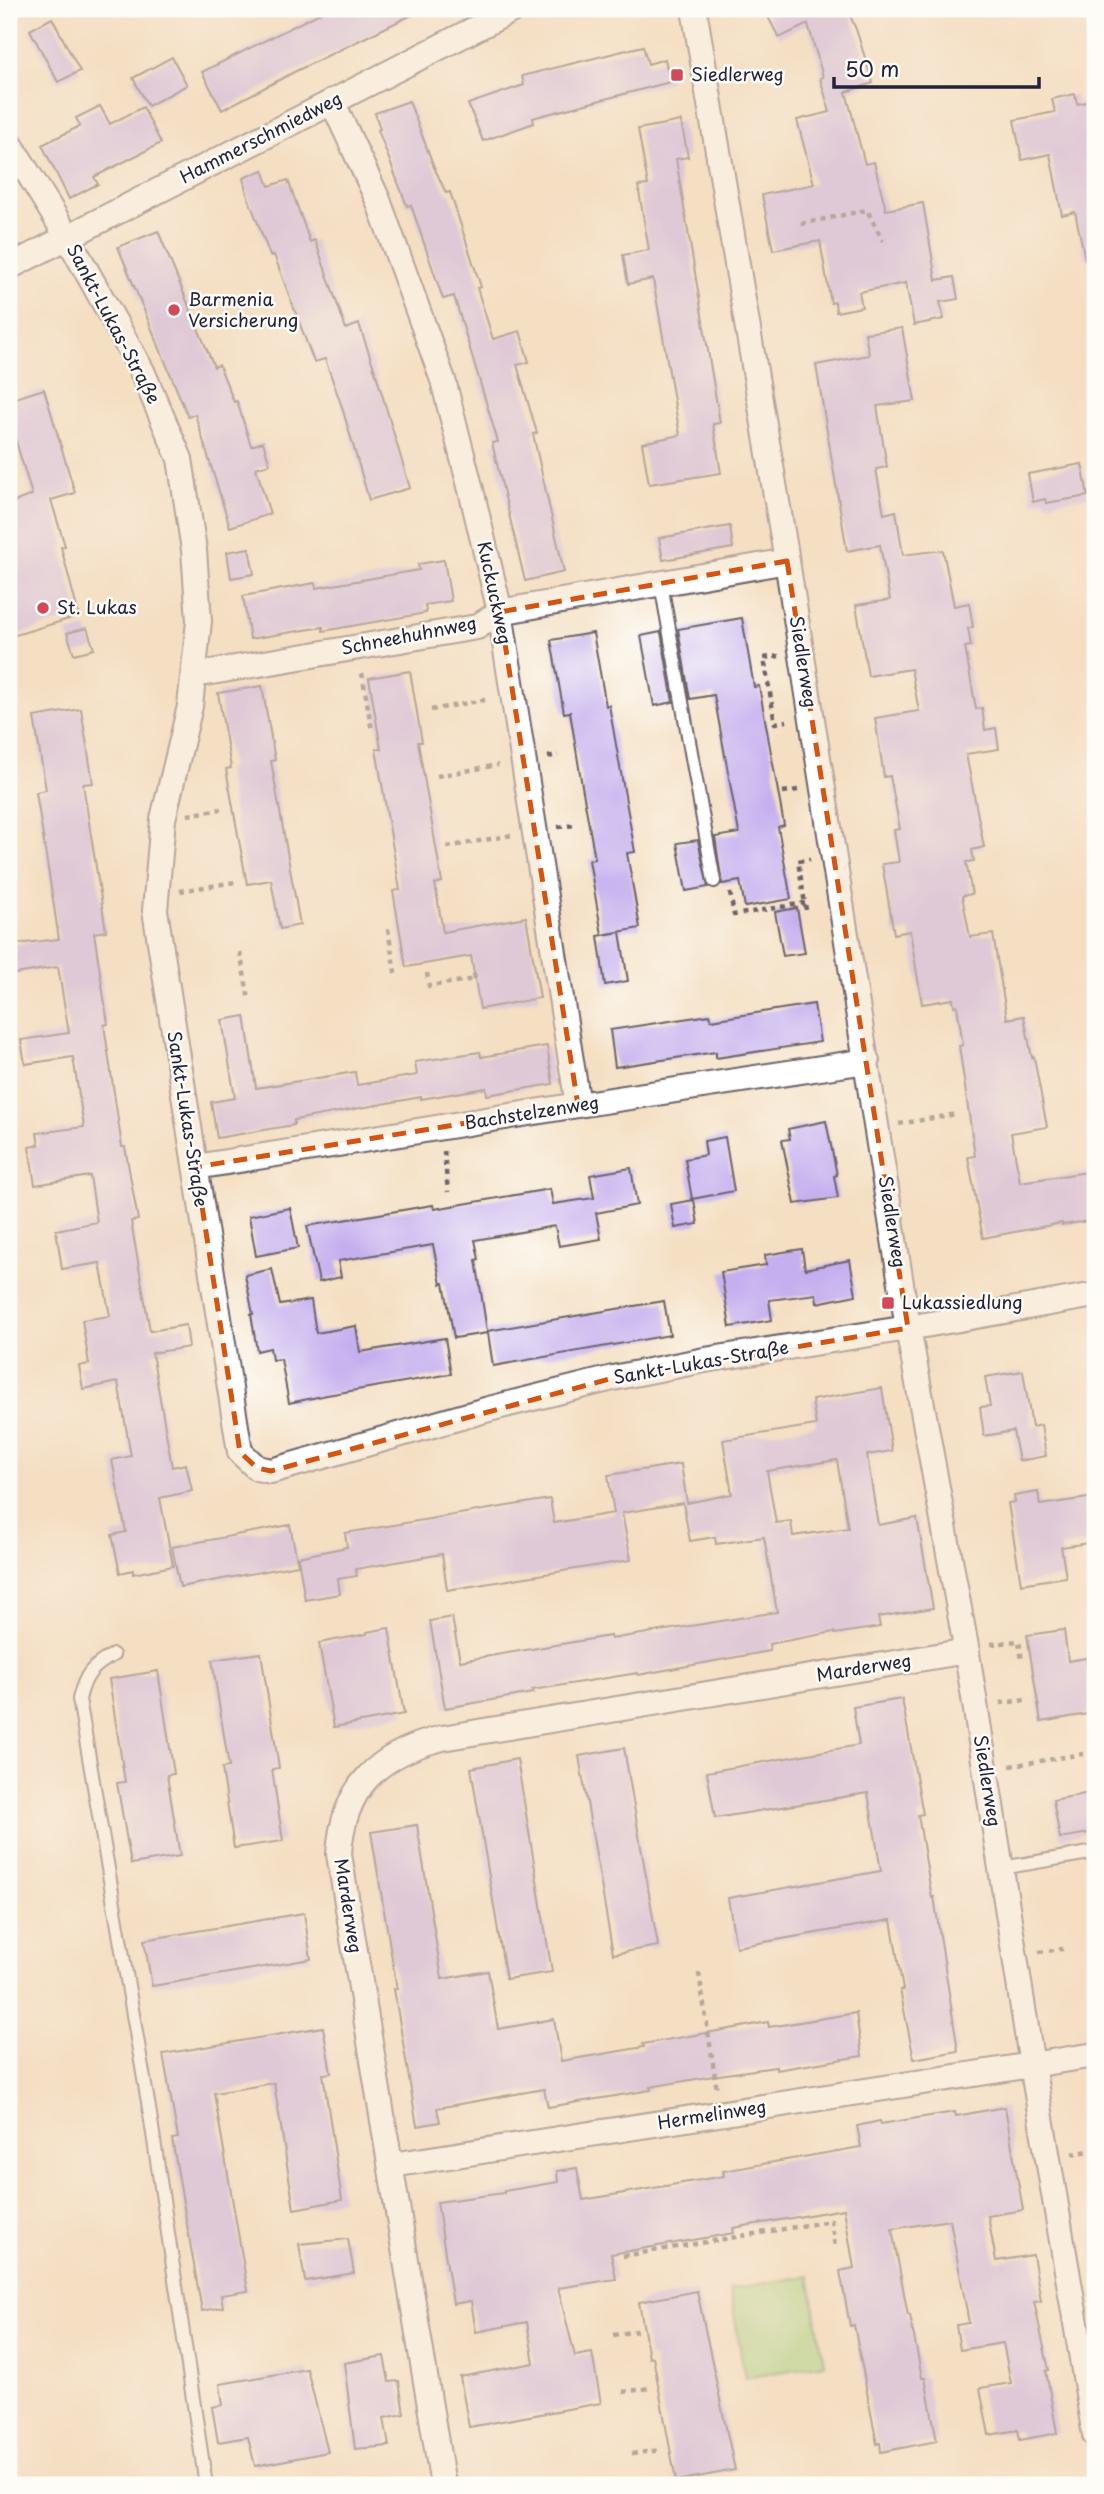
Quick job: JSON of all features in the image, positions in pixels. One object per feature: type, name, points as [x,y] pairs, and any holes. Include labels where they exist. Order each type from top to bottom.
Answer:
[{"type":"street","name":"Hammerschmiedweg","points":[[9,267],[514,9]]},
{"type":"street","name":"Siedlerweg","points":[[694,9],[787,561],[908,1328],[967,1649],[1032,2065],[1095,2435]]},
{"type":"street","name":"Kuckuckweg","points":[[331,101],[378,200],[443,380],[500,612],[578,1105]]},
{"type":"street","name":"Sankt-Lukas-Straße","points":[[9,142],[67,236],[142,370],[180,459],[194,550],[199,621],[194,675],[181,750],[163,819],[155,895],[159,947],[240,1452],[257,1468],[271,1471],[501,1406],[613,1378],[705,1360],[1095,1295]]},
{"type":"street","name":"Schneehuhnweg","points":[[194,675],[477,627],[500,612],[787,561]]},
{"type":"street","name":"Bachstelzenweg","points":[[196,1167],[867,1061]]},
{"type":"street","name":"Marderweg","points":[[443,2485],[339,1854],[346,1813],[366,1777],[393,1755],[442,1738],[967,1649]]},
{"type":"street","name":"Hermelinweg","points":[[392,2165],[1095,2055]]},
{"type":"lane","points":[[662,584],[714,881]]},
{"type":"lane","points":[[113,1655],[96,1664],[84,1680],[79,1699],[150,2114],[206,2485]]},
{"type":"lane","points":[[1002,1868],[1095,1852]]},
{"type":"path","points":[[801,224],[867,210],[883,241]]},
{"type":"path","points":[[358,647],[372,731]]},
{"type":"path","points":[[431,710],[513,694]]},
{"type":"path","points":[[437,776],[524,760]]},
{"type":"path","points":[[447,847],[535,831]]},
{"type":"path","points":[[806,910],[798,861],[833,855]]},
{"type":"path","points":[[714,881],[728,887],[734,915],[804,903]]},
{"type":"path","points":[[155,895],[235,882]]},
{"type":"path","points":[[388,929],[396,978]]},
{"type":"path","points":[[240,953],[249,1000]]},
{"type":"path","points":[[427,973],[429,986],[475,979],[474,969]]},
{"type":"path","points":[[877,1127],[957,1114]]},
{"type":"path","points":[[442,1127],[448,1192]]},
{"type":"path","points":[[967,1649],[1019,1641],[1022,1661]]},
{"type":"path","points":[[985,1771],[1095,1752]]},
{"type":"path","points":[[699,1973],[721,2113]]},
{"type":"path","points":[[623,2256],[831,2221],[835,2246]]},
{"type":"path","points":[[613,2335],[637,2331]]},
{"type":"path","points":[[623,2392],[649,2388]]},
{"type":"path","points":[[632,2454],[660,2450]]},
{"type":"highlighted area","points":[[787,561],[908,1328],[613,1378],[271,1471],[257,1468],[240,1452],[196,1167],[578,1105],[500,612]]},
{"type":"green space","points":[[809,2276],[824,2364],[745,2378],[730,2289]]},
{"type":"building","points":[[328,9],[424,9],[222,110],[202,72]]},
{"type":"building","points":[[764,9],[847,9],[873,83],[846,92],[865,164],[874,162],[886,210],[923,203],[936,280],[954,277],[958,299],[940,302],[944,319],[914,325],[906,283],[859,292],[862,307],[836,312],[835,302],[831,303],[820,241],[773,250],[762,195],[814,184],[797,120],[830,112],[808,24],[779,38]]},
{"type":"building","points":[[52,18],[80,71],[58,82],[30,30]]},
{"type":"building","points":[[643,46],[648,64],[665,59],[670,82],[533,118],[534,123],[483,141],[468,104],[524,85],[522,76]]},
{"type":"building","points":[[172,57],[187,85],[148,106],[133,78]]},
{"type":"building","points":[[1075,94],[1077,104],[1095,100],[1095,258],[1085,259],[1075,212],[1062,215],[1050,154],[1022,160],[1014,120],[1055,112],[1052,99]]},
{"type":"building","points":[[409,101],[434,167],[446,193],[450,192],[481,287],[477,288],[493,339],[520,331],[529,362],[517,365],[537,433],[533,434],[564,572],[525,581],[492,443],[498,442],[454,296],[443,299],[411,205],[407,206],[378,130],[380,129],[375,113]]},
{"type":"building","points":[[100,106],[110,124],[143,107],[161,143],[94,177],[98,184],[69,199],[42,145],[80,126],[76,118]]},
{"type":"building","points":[[681,121],[688,157],[676,159],[720,423],[713,424],[721,473],[649,484],[642,443],[680,435],[653,279],[628,284],[623,255],[649,250],[638,186],[648,185],[638,129]]},
{"type":"building","points":[[263,170],[269,186],[288,180],[310,242],[315,240],[346,329],[359,324],[410,488],[369,500],[325,359],[314,362],[274,255],[270,256],[247,194],[243,178]]},
{"type":"building","points":[[158,231],[214,367],[219,365],[234,402],[237,401],[251,446],[263,442],[270,464],[256,468],[270,514],[230,527],[195,414],[188,417],[118,247]]},
{"type":"building","points":[[902,328],[915,401],[877,406],[887,467],[876,469],[884,514],[896,511],[903,555],[943,550],[954,606],[969,603],[973,627],[968,628],[971,646],[965,647],[976,709],[982,708],[985,730],[996,728],[999,749],[966,754],[984,847],[972,850],[974,861],[966,862],[972,894],[962,896],[970,937],[993,934],[1007,1019],[1024,1016],[1032,1058],[1034,1057],[1047,1127],[1011,1133],[1020,1182],[1095,1171],[1095,1220],[1062,1223],[983,1238],[968,1157],[975,1156],[959,1046],[963,1045],[957,1005],[954,1006],[953,999],[922,1004],[910,931],[894,934],[882,864],[899,862],[894,830],[900,829],[890,776],[884,777],[875,718],[919,711],[911,669],[868,676],[856,605],[890,600],[880,545],[847,551],[816,365],[869,355],[865,333]]},
{"type":"building","points":[[44,389],[75,493],[51,500],[65,546],[61,547],[79,616],[9,637],[9,504],[32,495],[9,418],[9,400]]},
{"type":"building","points":[[1082,464],[1088,496],[1046,503],[1045,499],[1033,502],[1028,474]]},
{"type":"building","points":[[730,526],[733,548],[663,560],[659,538]]},
{"type":"building","points":[[249,548],[254,574],[231,578],[227,552]]},
{"type":"building","points":[[444,560],[451,601],[425,605],[426,613],[323,631],[323,627],[250,639],[243,596],[315,583],[316,588],[419,570],[418,564]]},
{"type":"building","points":[[742,618],[754,687],[759,686],[784,825],[778,827],[791,899],[745,907],[740,881],[722,884],[715,837],[739,833],[714,695],[690,699],[678,629]]},
{"type":"building","points":[[87,628],[94,649],[74,654],[67,633]]},
{"type":"building","points":[[661,632],[673,702],[654,706],[641,636]]},
{"type":"building","points":[[593,633],[606,706],[609,705],[635,852],[627,853],[640,928],[602,935],[589,860],[595,859],[570,712],[564,713],[551,640]]},
{"type":"building","points":[[410,671],[422,742],[418,742],[442,882],[435,884],[443,932],[526,917],[540,998],[480,1009],[471,956],[406,967],[393,891],[400,890],[376,749],[381,749],[369,678]]},
{"type":"building","points":[[262,686],[275,760],[271,761],[300,925],[280,929],[271,880],[247,884],[226,769],[231,768],[218,693]]},
{"type":"building","points":[[81,709],[93,783],[83,784],[106,931],[94,933],[122,1147],[125,1147],[138,1220],[131,1221],[150,1331],[186,1325],[189,1347],[152,1353],[172,1467],[186,1464],[192,1491],[160,1498],[173,1566],[133,1574],[133,1570],[120,1573],[112,1535],[126,1532],[112,1460],[131,1456],[118,1382],[83,1389],[79,1366],[89,1364],[82,1320],[110,1316],[100,1263],[62,1269],[56,1230],[97,1222],[90,1176],[35,1185],[29,1147],[39,1145],[37,1133],[84,1127],[73,1057],[25,1064],[21,1040],[69,1033],[58,967],[9,975],[9,945],[59,939],[36,792],[46,790],[34,717]]},
{"type":"building","points":[[698,840],[708,887],[686,891],[677,843]]},
{"type":"building","points":[[797,908],[805,953],[783,956],[775,912]]},
{"type":"building","points":[[620,932],[628,981],[605,985],[598,936]]},
{"type":"building","points":[[814,1004],[820,1042],[716,1058],[716,1052],[615,1067],[610,1030],[710,1015],[711,1020]]},
{"type":"building","points":[[245,1016],[256,1088],[355,1072],[357,1085],[417,1075],[415,1062],[480,1052],[481,1057],[547,1046],[553,1084],[487,1095],[486,1088],[421,1097],[294,1120],[294,1125],[217,1138],[211,1102],[235,1098],[222,1020]]},
{"type":"building","points":[[826,1121],[837,1175],[834,1176],[838,1198],[795,1204],[782,1140],[790,1139],[788,1129]]},
{"type":"building","points":[[725,1137],[734,1191],[692,1199],[685,1159],[706,1155],[704,1141]]},
{"type":"building","points":[[631,1168],[637,1205],[596,1213],[601,1239],[559,1246],[555,1226],[475,1240],[487,1331],[664,1301],[670,1335],[493,1366],[488,1333],[454,1338],[444,1283],[441,1284],[433,1245],[338,1261],[341,1277],[319,1282],[307,1226],[433,1205],[434,1209],[550,1189],[553,1204],[594,1198],[590,1175]]},
{"type":"building","points":[[694,1200],[698,1224],[675,1228],[671,1204]]},
{"type":"building","points":[[290,1208],[298,1248],[256,1256],[249,1216]]},
{"type":"building","points":[[802,1249],[805,1269],[850,1260],[856,1295],[817,1303],[816,1294],[769,1300],[772,1320],[730,1327],[721,1272],[766,1265],[765,1255]]},
{"type":"building","points":[[272,1269],[280,1305],[311,1300],[316,1333],[356,1326],[360,1352],[445,1338],[451,1374],[289,1403],[281,1359],[272,1360],[270,1348],[257,1351],[245,1275]]},
{"type":"building","points":[[1023,1371],[1032,1427],[1041,1425],[1046,1456],[1019,1461],[1013,1431],[984,1436],[980,1407],[990,1406],[985,1377]]},
{"type":"building","points":[[882,1388],[892,1451],[867,1455],[878,1525],[917,1518],[933,1608],[878,1617],[880,1627],[769,1644],[770,1651],[638,1675],[532,1690],[533,1693],[445,1708],[430,1621],[452,1617],[460,1661],[777,1612],[764,1537],[716,1544],[715,1537],[690,1541],[683,1503],[622,1513],[631,1560],[447,1590],[442,1554],[356,1569],[357,1576],[338,1579],[340,1594],[305,1600],[298,1557],[347,1547],[345,1533],[550,1499],[554,1523],[614,1513],[608,1475],[681,1464],[687,1503],[732,1494],[723,1440],[816,1425],[812,1400]],"holes":[[[837,1460],[848,1528],[793,1536],[791,1521],[776,1523],[767,1471]]]},
{"type":"building","points":[[1038,1492],[1040,1505],[1095,1497],[1095,1542],[1061,1547],[1066,1577],[1021,1584],[1008,1503],[1015,1502],[1014,1496]]},
{"type":"building","points":[[290,1525],[298,1565],[180,1587],[172,1547]]},
{"type":"building","points":[[389,1628],[404,1714],[334,1727],[319,1643]]},
{"type":"building","points":[[1064,1630],[1068,1661],[1086,1658],[1091,1706],[1087,1714],[1041,1722],[1027,1635]]},
{"type":"building","points":[[261,1653],[279,1768],[272,1769],[283,1841],[234,1848],[222,1768],[229,1767],[212,1660]]},
{"type":"building","points":[[158,1671],[174,1774],[167,1775],[180,1856],[131,1864],[117,1783],[125,1782],[109,1679]]},
{"type":"building","points":[[902,1699],[923,1814],[918,1815],[958,2051],[914,2059],[900,1990],[903,1990],[891,1920],[736,1947],[728,1898],[881,1871],[868,1793],[715,1818],[707,1772],[859,1745],[853,1707]]},
{"type":"building","points":[[624,1748],[658,1946],[613,1954],[579,1756]]},
{"type":"building","points":[[517,1759],[552,1972],[506,1979],[471,1768]]},
{"type":"building","points":[[1095,1792],[1095,1832],[1060,1838],[1053,1800]]},
{"type":"building","points":[[417,1825],[442,1979],[488,1971],[498,2029],[554,2019],[561,2061],[768,2022],[769,2027],[856,2013],[862,2056],[776,2070],[776,2067],[719,2075],[650,2087],[651,2090],[548,2107],[544,2089],[437,2108],[440,2122],[417,2126],[371,1832]]},
{"type":"building","points":[[304,1913],[311,1959],[152,1986],[144,1940]]},
{"type":"building","points":[[323,2027],[331,2073],[323,2074],[342,2200],[294,2209],[274,2083],[214,2093],[248,2291],[221,2295],[223,2307],[202,2311],[172,2139],[178,2138],[163,2054]]},
{"type":"building","points":[[1005,2107],[1023,2210],[988,2216],[996,2261],[1033,2255],[1041,2301],[1034,2302],[1049,2370],[1046,2371],[1057,2433],[1020,2440],[1018,2430],[989,2435],[980,2388],[1011,2383],[1003,2343],[960,2350],[956,2325],[969,2323],[950,2220],[892,2229],[908,2315],[922,2378],[925,2378],[937,2441],[881,2452],[880,2443],[877,2444],[854,2325],[850,2326],[840,2271],[854,2268],[844,2209],[733,2228],[734,2233],[611,2254],[616,2279],[558,2288],[575,2356],[592,2353],[601,2403],[469,2427],[460,2377],[534,2363],[527,2322],[476,2332],[471,2301],[453,2304],[437,2202],[558,2182],[557,2171],[577,2168],[583,2200],[724,2176],[723,2171],[861,2147],[857,2126],[955,2112],[956,2116]]},
{"type":"building","points":[[348,2239],[354,2273],[305,2281],[299,2244]]},
{"type":"building","points":[[697,2291],[735,2470],[676,2481],[653,2357],[649,2358],[639,2302]]},
{"type":"building","points":[[384,2356],[389,2382],[399,2381],[404,2414],[384,2418],[389,2446],[355,2449],[344,2363]]},
{"type":"building","points":[[307,2369],[328,2452],[255,2466],[248,2437],[218,2442],[212,2407],[223,2405],[220,2384]]},
{"type":"place","name":"Siedlerweg","points":[[677,75]]},
{"type":"place","name":"Barmenia Versicherung","points":[[174,310]]},
{"type":"place","name":"St. Lukas","points":[[43,608]]},
{"type":"place","name":"Lukassiedlung","points":[[888,1303]]}]
